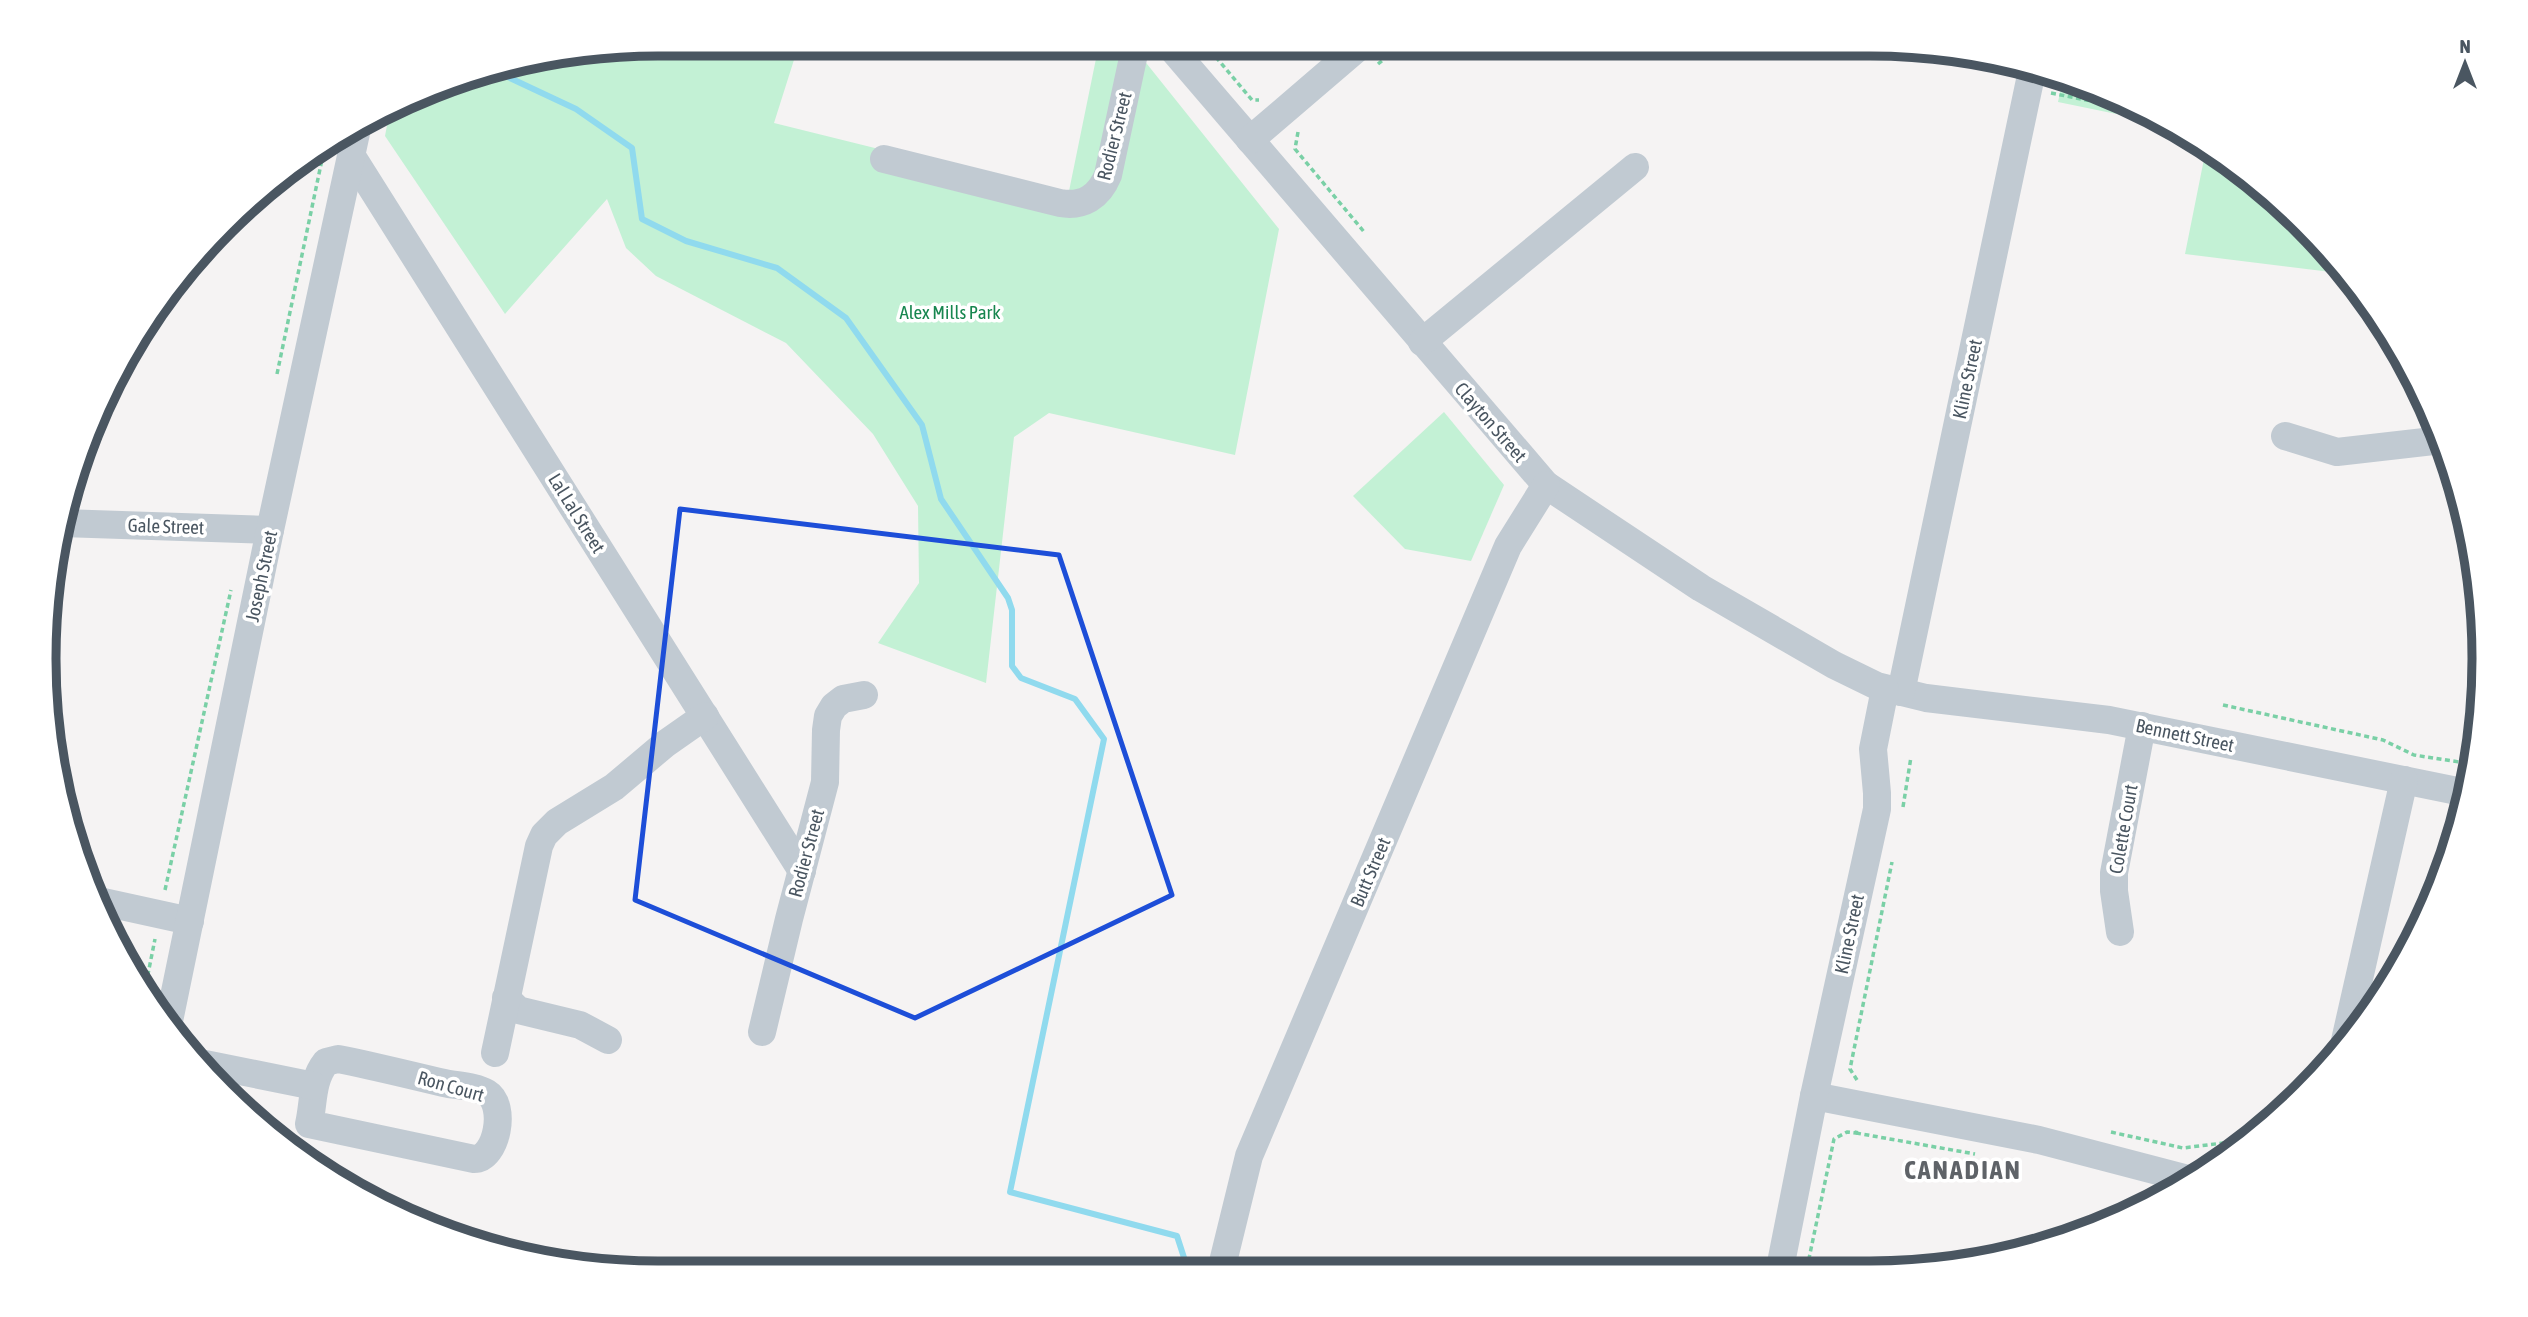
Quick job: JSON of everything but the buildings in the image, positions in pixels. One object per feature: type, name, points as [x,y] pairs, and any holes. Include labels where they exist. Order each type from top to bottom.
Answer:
[{"type":"street","name":"Rodier Street","points":[[884,159],[1066,204],[1087,201],[1105,182],[1133,56]]},
{"type":"street","name":"Clayton Street","points":[[1178,56],[1546,485],[1701,588],[1834,665],[1862,680],[1893,691]]},
{"type":"street","points":[[1250,140],[1348,56]]},
{"type":"street","name":"Kline Street","points":[[1781,1261],[1814,1096],[1877,809],[1873,749],[1893,691],[2031,79]]},
{"type":"street","name":"Joseph Street","points":[[172,1012],[270,530],[344,145]]},
{"type":"street","name":"Lal Lal Street","points":[[344,145],[802,871]]},
{"type":"street","points":[[1422,342],[1635,167]]},
{"type":"street","points":[[2285,436],[2337,452],[2431,441]]},
{"type":"street","name":"Butt Street","points":[[1223,1261],[1249,1156],[1508,546],[1546,485]]},
{"type":"street","name":"Gale Street","points":[[72,523],[270,530]]},
{"type":"street","name":"Bennett Street","points":[[1893,691],[1960,703],[2072,714],[2142,726],[2456,791]]},
{"type":"street","name":"Rodier Street","points":[[762,1032],[826,776],[828,716],[834,706],[843,699],[863,695]]},
{"type":"street","points":[[495,1054],[539,846],[544,835],[557,822],[625,778],[665,744],[705,716]]},
{"type":"street","name":"Colette Court","points":[[2120,932],[2114,873],[2142,726]]},
{"type":"street","points":[[2349,1022],[2404,780]]},
{"type":"street","points":[[108,903],[190,921]]},
{"type":"street","points":[[506,998],[519,1010],[580,1025],[608,1040]]},
{"type":"street","name":"Ron Court","points":[[332,1059],[430,1078],[489,1094],[498,1108],[497,1127],[487,1154],[477,1159],[309,1124],[314,1086],[323,1066],[332,1059]]},
{"type":"street","points":[[215,1066],[314,1086]]},
{"type":"street","points":[[1814,1096],[1859,1120],[2039,1140],[2177,1176]]},
{"type":"path","points":[[1215,56],[1252,100],[1270,99],[1282,113]]},
{"type":"path","points":[[276,380],[344,145]]},
{"type":"path","points":[[1295,149],[1365,233]]},
{"type":"path","points":[[148,976],[233,582]]},
{"type":"path","points":[[2223,705],[2383,740],[2414,755],[2462,763]]},
{"type":"path","points":[[1903,807],[1911,757]]},
{"type":"path","points":[[1808,1261],[1834,1139],[1847,1132],[1859,1120],[1866,1083],[1857,1080],[1850,1069],[1893,858]]},
{"type":"path","points":[[1859,1120],[1983,1155]]},
{"type":"highlighted area","points":[[680,509],[1059,555],[1172,895],[915,1018],[635,900]]},
{"type":"green space","name":"Alex Mills Park","points":[[795,56],[774,123],[1068,196],[1097,56],[1141,56],[1279,229],[1235,455],[1049,413],[1014,437],[986,683],[878,643],[919,583],[918,506],[873,434],[786,343],[656,276],[626,248],[607,199],[505,314],[385,136],[388,120],[428,102],[465,88],[541,68],[619,57]]},
{"type":"green space","points":[[2061,88],[2065,89],[2136,118],[2058,102]]},
{"type":"green space","points":[[2204,158],[2236,181],[2296,232],[2331,272],[2185,254]]},
{"type":"green space","points":[[1444,412],[1504,485],[1471,561],[1405,549],[1353,496]]},
{"type":"waterway","points":[[506,76],[576,109],[632,148],[642,219],[686,241],[777,268],[846,318],[922,425],[941,499],[1008,598],[1012,610],[1012,666],[1021,678],[1075,699],[1104,739],[1010,1192],[1177,1236],[1185,1261]]},
{"type":"district","name":"CANADIAN","points":[[1963,1170]]}]
